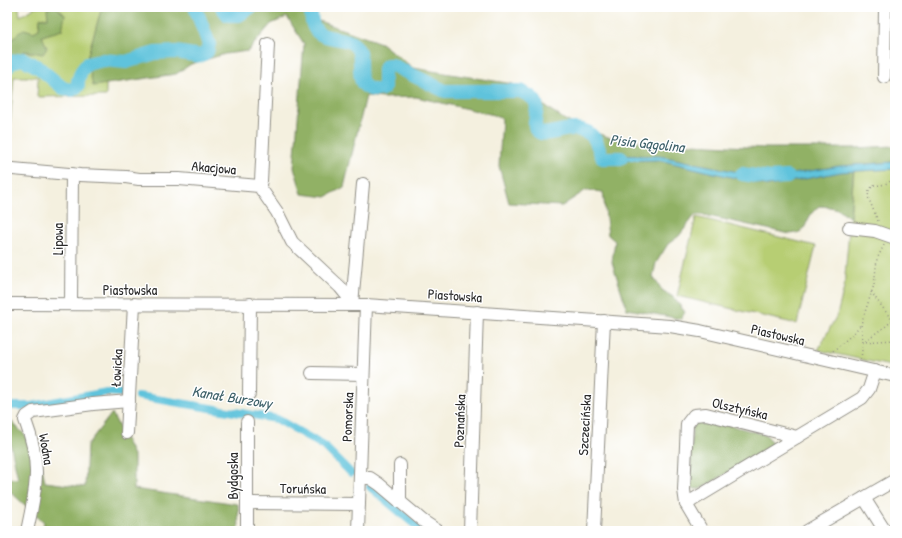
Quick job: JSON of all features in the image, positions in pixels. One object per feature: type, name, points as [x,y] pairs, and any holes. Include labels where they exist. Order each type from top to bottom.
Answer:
[{"type":"street","points":[[884,77],[885,7]]},
{"type":"street","points":[[268,44],[262,181],[259,186],[278,212],[292,242],[340,287],[352,304]]},
{"type":"street","name":"Akacjowa","points":[[13,169],[139,179],[180,179],[259,186]]},
{"type":"street","name":"Lipowa","points":[[71,304],[72,174]]},
{"type":"street","points":[[352,304],[363,184]]},
{"type":"street","points":[[849,228],[875,231],[895,238]]},
{"type":"street","name":"Piastowska","points":[[7,304],[352,304],[670,326],[700,331],[895,376]]},
{"type":"street","name":"Łowicka","points":[[127,433],[134,304]]},
{"type":"street","points":[[249,394],[250,304]]},
{"type":"street","name":"Pomorska","points":[[358,531],[366,305]]},
{"type":"street","name":"Poznańska","points":[[470,531],[477,312]]},
{"type":"street","name":"Szczecińska","points":[[594,531],[604,321]]},
{"type":"street","points":[[686,504],[862,398],[869,389],[875,371]]},
{"type":"street","points":[[312,373],[363,374]]},
{"type":"street","name":"Wodna","points":[[27,531],[36,472],[34,452],[25,420],[27,416],[33,412],[100,403],[129,401]]},
{"type":"street","name":"Olsztyńska","points":[[702,531],[686,504],[684,490],[687,424],[694,415],[706,414],[797,437]]},
{"type":"street","name":"Bydgoska","points":[[247,422],[247,531]]},
{"type":"street","points":[[400,465],[400,502]]},
{"type":"street","points":[[360,478],[370,478],[423,521],[438,531]]},
{"type":"street","points":[[808,531],[895,480]]},
{"type":"street","points":[[864,498],[885,531]]},
{"type":"street","name":"Toruńska","points":[[247,503],[359,504]]},
{"type":"path","points":[[831,353],[853,334],[861,324],[871,292],[895,324]]},
{"type":"path","points":[[863,342],[895,318]]},
{"type":"path","points":[[861,324],[863,342],[861,362]]},
{"type":"path","points":[[863,342],[895,340]]},
{"type":"green space","points":[[7,7],[19,7],[20,16],[33,9],[33,7],[51,7],[48,9],[48,18],[40,18],[39,29],[12,39],[7,47]]},
{"type":"green space","points":[[56,7],[102,7],[87,58],[106,84],[106,96],[37,97],[38,77],[14,77],[10,125],[7,126],[7,56],[13,58],[25,51],[32,53],[42,36],[56,31],[65,15]]},
{"type":"green space","points":[[56,7],[65,15],[62,30],[42,36],[47,48],[43,54],[25,51],[13,58],[7,56],[8,47],[14,37],[24,29],[34,32],[39,29],[40,18],[48,18],[47,9]]},
{"type":"green space","points":[[102,7],[317,7],[316,20],[381,43],[413,68],[513,84],[565,120],[579,127],[617,140],[766,148],[854,148],[895,146],[895,162],[854,165],[850,218],[843,212],[836,209],[819,206],[811,215],[804,229],[799,232],[790,234],[704,215],[695,215],[679,236],[668,244],[656,263],[653,277],[662,290],[673,297],[685,312],[681,319],[627,309],[612,262],[615,241],[608,235],[603,192],[586,190],[562,206],[509,203],[499,166],[502,119],[494,115],[416,97],[383,98],[366,96],[344,187],[326,197],[302,194],[294,167],[304,44],[287,17],[271,24],[248,51],[225,54],[191,64],[176,74],[93,86],[87,58]]},
{"type":"green space","points":[[895,169],[895,367],[818,350],[837,315],[844,288],[854,171]]},
{"type":"green space","points":[[696,217],[816,246],[797,324],[677,296]]},
{"type":"green space","points":[[112,413],[134,457],[134,489],[238,504],[239,531],[42,531],[44,522],[7,489],[7,478],[18,479],[7,428],[7,417],[38,448],[45,482],[85,487],[87,445]]},
{"type":"green space","points":[[710,420],[766,435],[770,439],[772,445],[770,448],[700,489],[695,489],[690,486],[692,427],[697,422]]},
{"type":"water","points":[[601,155],[660,156],[768,178],[840,166],[895,162],[895,169],[841,172],[769,186],[659,160],[605,161]]},
{"type":"waterway","name":"Pisia Gągolina","points":[[7,68],[11,62],[23,59],[38,67],[63,88],[72,90],[78,86],[81,72],[87,64],[103,60],[126,62],[155,53],[176,52],[200,56],[207,52],[209,44],[195,7]]},
{"type":"waterway","name":"Pisia Gągolina","points":[[222,7],[228,15],[239,15],[251,7]]},
{"type":"waterway","name":"Pisia Gągolina","points":[[311,7],[312,23],[316,31],[327,37],[353,43],[357,48],[360,59],[362,82],[370,89],[380,90],[384,88],[384,69],[387,65],[392,65],[445,91],[520,91],[530,96],[535,101],[537,109],[535,126],[539,132],[549,133],[572,129],[588,132],[597,143],[603,158],[621,158]]},
{"type":"waterway","name":"Pisia Gągolina","points":[[742,174],[769,178],[787,177]]},
{"type":"waterway","name":"Kanał Burzowy","points":[[7,406],[31,406],[107,392],[120,393]]},
{"type":"waterway","name":"Kanał Burzowy","points":[[138,396],[277,419],[324,446],[351,473]]},
{"type":"waterway","name":"Kanał Burzowy","points":[[370,487],[422,531]]}]
